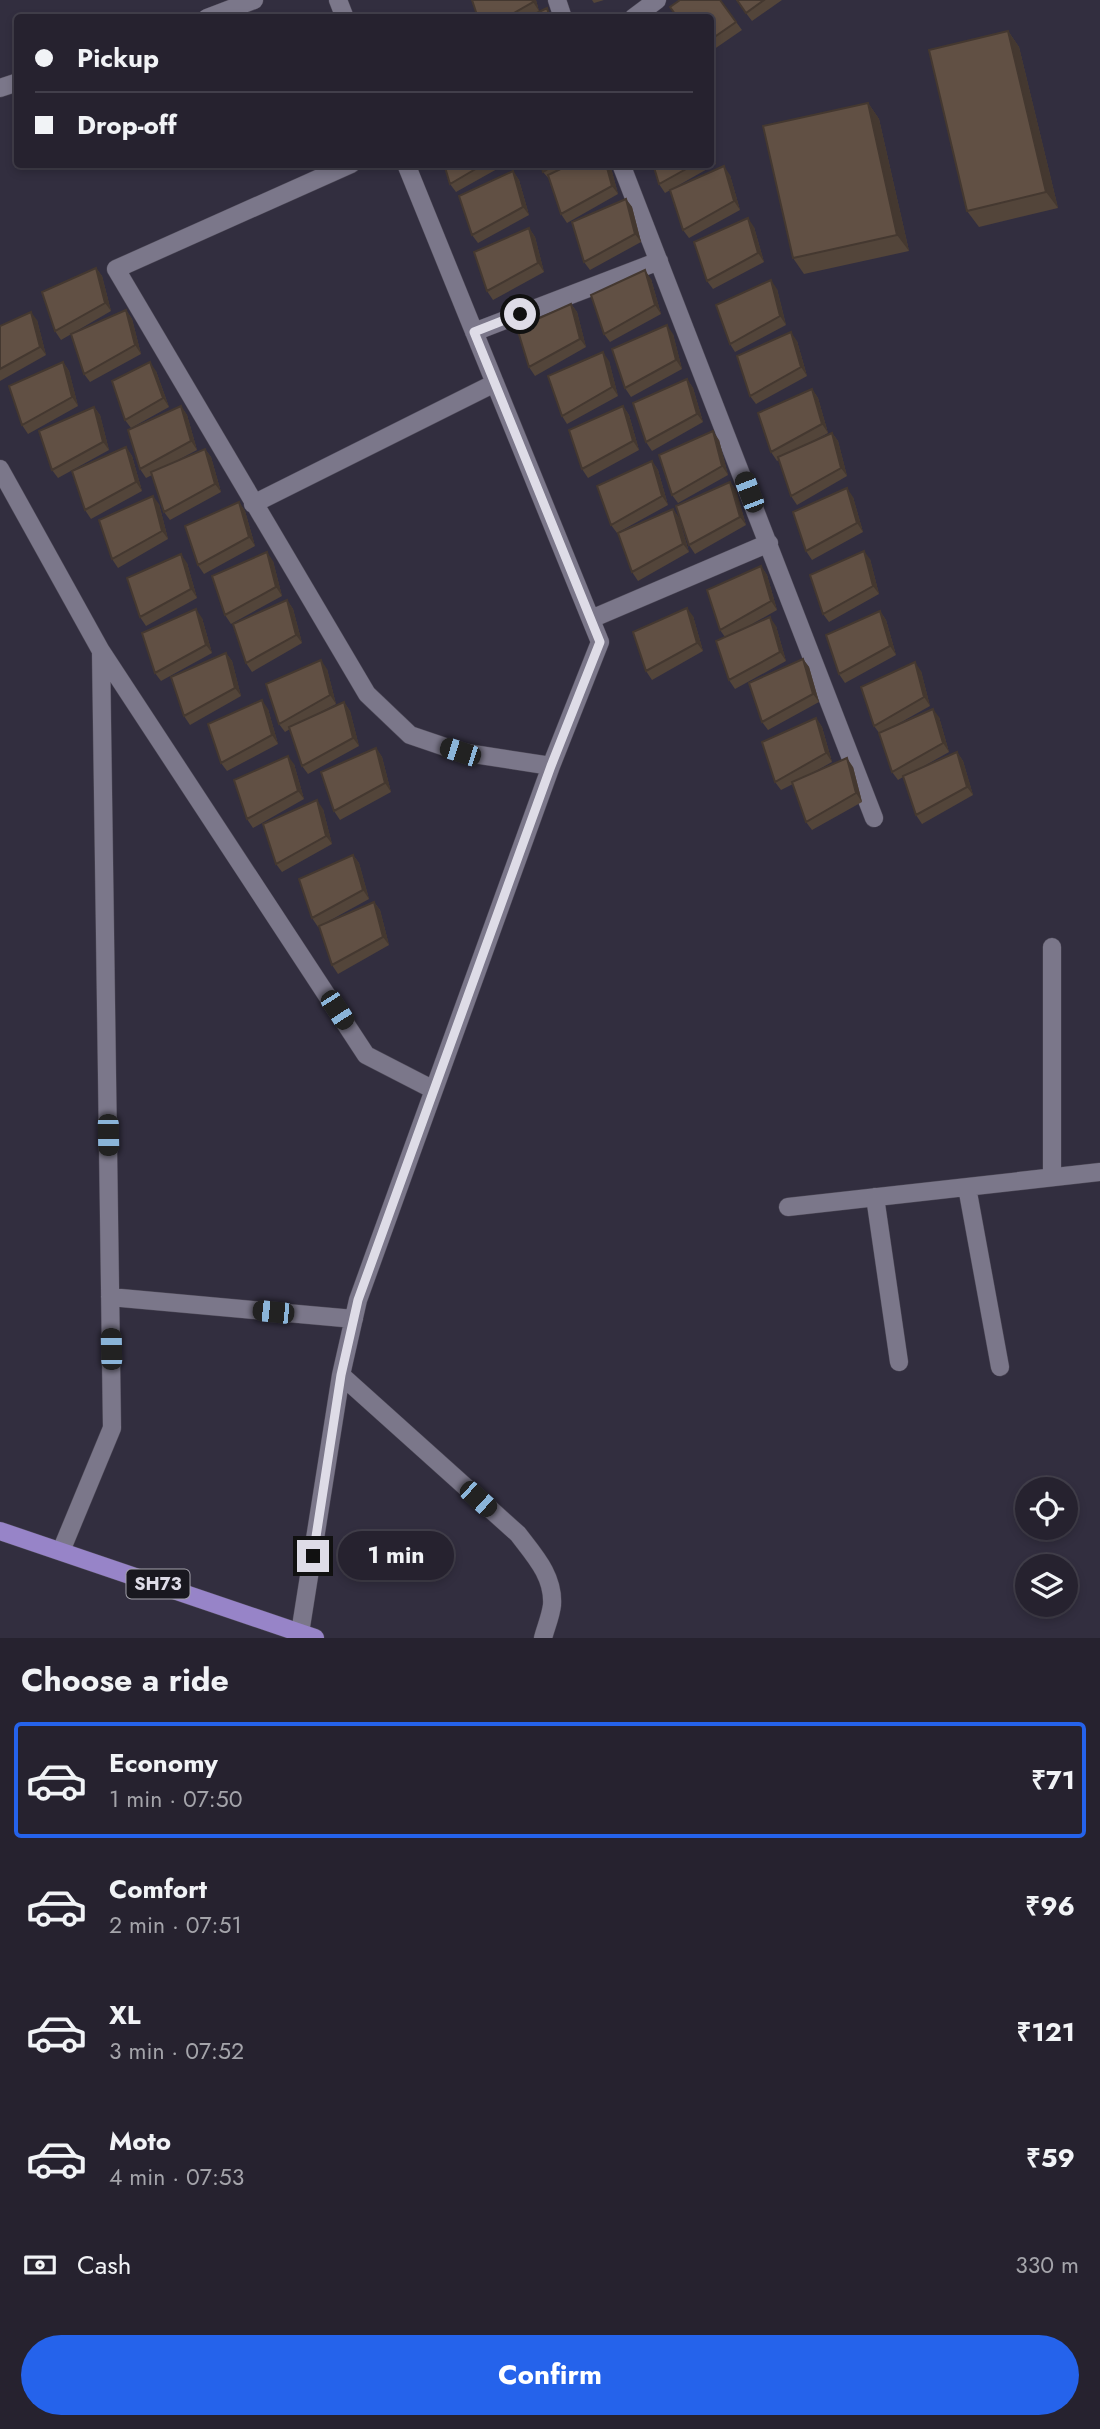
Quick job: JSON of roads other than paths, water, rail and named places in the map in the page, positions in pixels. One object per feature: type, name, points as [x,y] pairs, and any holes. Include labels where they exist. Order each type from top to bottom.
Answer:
[{"type":"main road","name":"SH73","points":[[0,1531],[307,1636]]},
{"type":"street","points":[[217,14],[254,0]]},
{"type":"street","points":[[638,14],[657,0]]},
{"type":"street","points":[[342,168],[116,269],[366,694],[410,735],[460,752],[551,766]]},
{"type":"street","points":[[307,1636],[341,1375],[358,1300],[551,766],[600,642],[408,168]]},
{"type":"street","points":[[623,168],[874,818]]},
{"type":"street","points":[[474,332],[659,261]]},
{"type":"street","points":[[253,504],[495,383]]},
{"type":"street","points":[[0,469],[101,651],[366,1055],[434,1090]]},
{"type":"street","points":[[591,619],[769,543]]},
{"type":"street","points":[[61,1551],[112,1428],[101,651]]},
{"type":"street","points":[[1052,947],[1052,1177]]},
{"type":"street","points":[[788,1207],[1100,1172]]},
{"type":"street","points":[[967,1187],[1000,1367]]},
{"type":"street","points":[[875,1198],[899,1362]]},
{"type":"street","points":[[110,1297],[354,1319]]},
{"type":"street","points":[[341,1375],[517,1534],[537,1559],[549,1579],[552,1605],[543,1638]]}]
